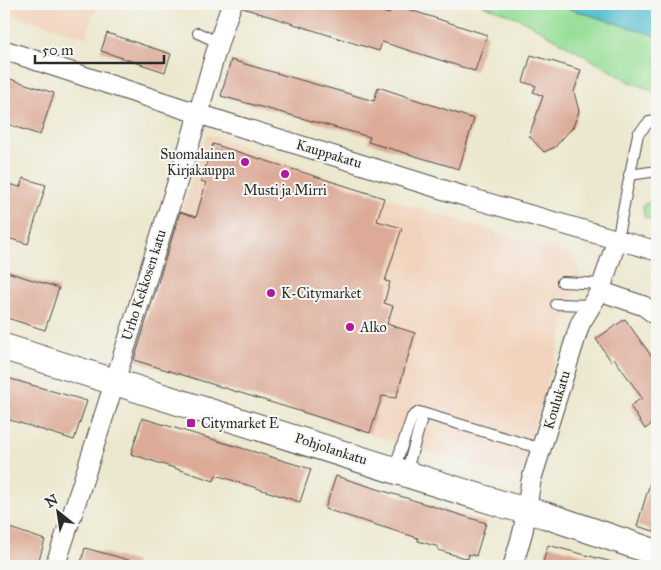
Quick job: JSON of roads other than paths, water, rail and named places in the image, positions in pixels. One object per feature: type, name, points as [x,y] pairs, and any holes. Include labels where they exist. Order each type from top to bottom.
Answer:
[{"type":"street","name":"Urho Kekkosen katu","points":[[55,566],[115,381],[217,42],[232,4]]},
{"type":"street","name":"Kauppakatu","points":[[4,50],[467,197],[657,252]]},
{"type":"street","name":"Koulukatu","points":[[513,566],[531,481],[580,324],[598,293],[617,240]]},
{"type":"street","points":[[598,293],[644,306],[657,316]]},
{"type":"street","name":"Pohjolankatu","points":[[4,347],[526,510],[657,553]]},
{"type":"lane","points":[[198,33],[217,42]]},
{"type":"lane","points":[[617,240],[638,134],[649,122],[657,121]]},
{"type":"lane","points":[[629,175],[657,170]]},
{"type":"lane","points":[[562,282],[598,293]]},
{"type":"lane","points":[[556,304],[598,293]]},
{"type":"lane","points":[[400,471],[421,422],[419,412],[542,449]]},
{"type":"water","points":[[554,4],[657,4],[657,36]]},
{"type":"place","name":"Suomalainen Kirjakauppa","points":[[245,162]]},
{"type":"place","name":"Musti ja Mirri","points":[[285,174]]},
{"type":"place","name":"K-Citymarket","points":[[271,293]]},
{"type":"place","name":"Alko","points":[[350,327]]},
{"type":"place","name":"Citymarket E","points":[[191,423]]}]
